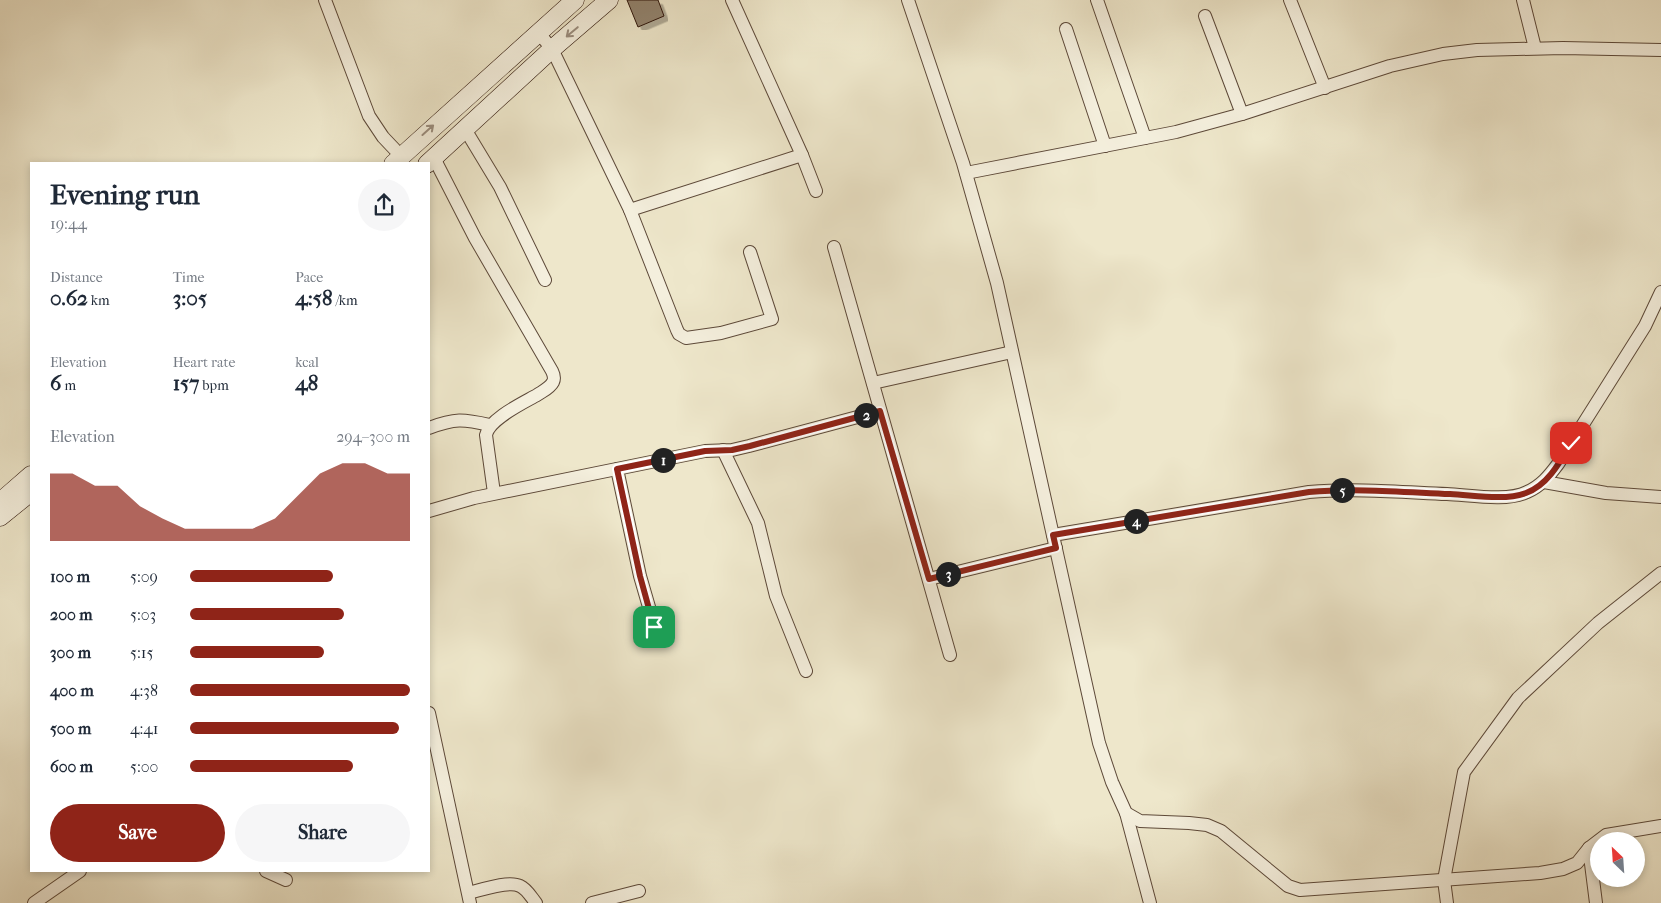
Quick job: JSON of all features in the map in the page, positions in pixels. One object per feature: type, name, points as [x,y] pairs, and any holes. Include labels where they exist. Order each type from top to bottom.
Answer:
[{"type":"main road","points":[[397,160],[574,0]]},
{"type":"main road","points":[[430,161],[552,49],[609,0]]},
{"type":"main road","points":[[0,502],[30,476]]},
{"type":"main road","points":[[0,517],[30,493]]},
{"type":"street","points":[[324,0],[369,116],[397,160]]},
{"type":"street","points":[[732,0],[802,155],[816,191]]},
{"type":"street","points":[[908,0],[966,173],[997,283],[1099,743],[1112,782],[1126,813],[1150,903]]},
{"type":"street","points":[[1098,0],[1145,138]]},
{"type":"street","points":[[1290,0],[1325,88]]},
{"type":"street","points":[[1523,0],[1535,48]]},
{"type":"street","points":[[1205,16],[1242,114]]},
{"type":"street","points":[[1066,29],[1105,146]]},
{"type":"street","points":[[538,32],[552,49],[630,210],[679,334],[686,338],[721,333],[772,319],[750,252]]},
{"type":"street","points":[[966,173],[1176,132],[1242,114],[1390,66],[1442,54],[1477,50],[1535,48],[1661,50]]},
{"type":"street","points":[[465,129],[504,194],[546,280]]},
{"type":"street","points":[[630,210],[802,155]]},
{"type":"street","points":[[430,161],[554,377],[553,382],[545,390],[490,425],[486,435],[494,493]]},
{"type":"street","points":[[834,247],[950,655]]},
{"type":"street","points":[[929,579],[1055,541],[1309,492],[1376,490],[1504,497],[1526,493],[1544,482],[1558,464],[1645,326],[1661,292]]},
{"type":"street","points":[[873,382],[1012,352]]},
{"type":"street","points":[[430,511],[494,493],[705,451],[750,446],[880,411]]},
{"type":"street","points":[[430,428],[452,420],[490,425]]},
{"type":"street","points":[[723,450],[758,523],[776,596],[806,671]]},
{"type":"street","points":[[617,469],[640,576],[658,638]]},
{"type":"street","points":[[1544,482],[1606,493],[1661,497]]},
{"type":"street","points":[[1447,903],[1444,880],[1464,772],[1518,698],[1598,623],[1661,572]]},
{"type":"street","points":[[430,717],[470,898],[509,884],[518,884],[525,889],[536,903]]},
{"type":"street","points":[[1126,813],[1140,821],[1208,825],[1221,831],[1288,886],[1300,890],[1540,873],[1563,869],[1577,862],[1589,848],[1606,835],[1661,826]]},
{"type":"street","points":[[1589,848],[1596,903]]},
{"type":"street","points":[[34,903],[79,872]]},
{"type":"street","points":[[268,872],[286,880]]},
{"type":"street","points":[[592,903],[639,891]]},
{"type":"building","points":[[627,0],[658,0],[664,16],[638,27]]},
{"type":"route","points":[[654,627],[640,576],[617,469],[705,451],[732,450],[880,411],[929,579],[1056,548],[1053,535],[1309,492],[1376,490],[1504,497],[1526,493],[1544,482],[1571,443]]}]
